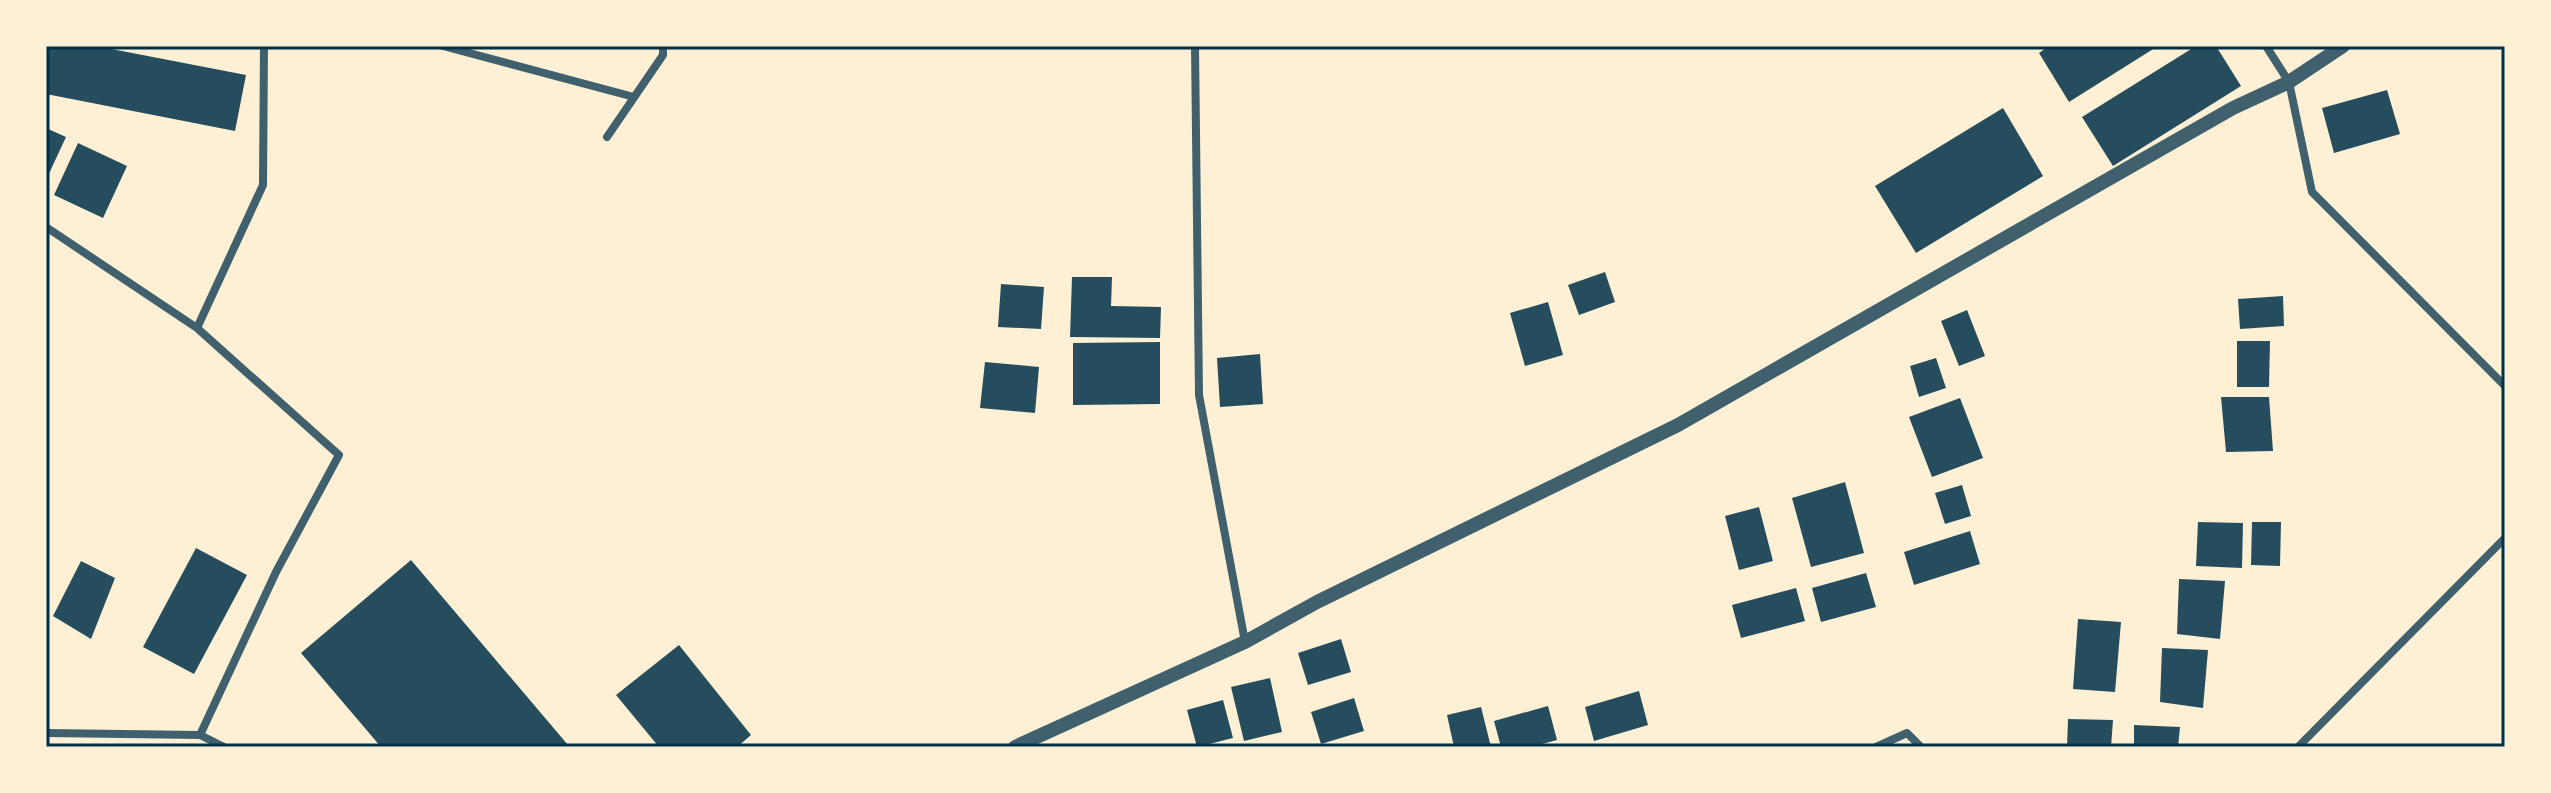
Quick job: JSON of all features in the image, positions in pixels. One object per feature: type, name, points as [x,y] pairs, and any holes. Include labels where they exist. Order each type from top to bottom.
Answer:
[{"type":"street","points":[[197,328],[263,185],[264,46]]},
{"type":"street","points":[[443,46],[634,97]]},
{"type":"street","points":[[607,137],[663,55],[663,46]]},
{"type":"street","points":[[1195,46],[1199,395],[1245,642]]},
{"type":"street","points":[[2266,46],[2289,82],[2312,192],[2505,386]]},
{"type":"street","points":[[1015,747],[1245,642],[1317,602],[1678,425],[2233,108],[2289,82],[2343,46]]},
{"type":"street","points":[[46,227],[197,328],[339,455],[276,572],[200,735]]},
{"type":"street","points":[[2298,747],[2505,538]]},
{"type":"street","points":[[46,733],[200,735],[224,747]]},
{"type":"street","points":[[1876,747],[1907,733],[1921,747]]},
{"type":"building","points":[[46,46],[96,46],[246,75],[235,131],[46,94]]},
{"type":"building","points":[[2049,46],[2158,46],[2069,102],[2039,53]]},
{"type":"building","points":[[2196,46],[2216,46],[2241,86],[2113,166],[2082,117]]},
{"type":"building","points":[[2387,90],[2400,134],[2334,153],[2322,108]]},
{"type":"building","points":[[2003,108],[2043,176],[1916,253],[1875,186]]},
{"type":"building","points":[[46,128],[66,137],[46,180]]},
{"type":"building","points":[[78,143],[127,166],[103,218],[54,195]]},
{"type":"building","points":[[1605,272],[1615,302],[1579,315],[1568,285]]},
{"type":"building","points":[[1072,277],[1112,277],[1111,306],[1161,307],[1160,338],[1070,337]]},
{"type":"building","points":[[1001,284],[1044,287],[1041,329],[998,327]]},
{"type":"building","points":[[2283,296],[2284,326],[2240,329],[2238,299]]},
{"type":"building","points":[[1548,302],[1563,355],[1525,366],[1510,313]]},
{"type":"building","points":[[1967,310],[1985,356],[1959,366],[1941,321]]},
{"type":"building","points":[[2237,341],[2270,341],[2269,387],[2237,387]]},
{"type":"building","points":[[1160,342],[1160,404],[1073,405],[1073,343]]},
{"type":"building","points":[[1260,354],[1263,404],[1220,407],[1217,358]]},
{"type":"building","points":[[1936,358],[1946,388],[1919,397],[1910,366]]},
{"type":"building","points":[[985,362],[1039,367],[1035,413],[980,408]]},
{"type":"building","points":[[2221,397],[2269,397],[2273,451],[2226,452]]},
{"type":"building","points":[[1960,398],[1983,458],[1932,477],[1909,417]]},
{"type":"building","points":[[1845,482],[1864,553],[1811,567],[1792,498]]},
{"type":"building","points":[[1962,485],[1971,516],[1945,524],[1935,493]]},
{"type":"building","points":[[1759,507],[1773,561],[1739,570],[1725,516]]},
{"type":"building","points":[[2198,522],[2243,523],[2242,568],[2196,566]]},
{"type":"building","points":[[2252,522],[2281,522],[2280,566],[2251,565]]},
{"type":"building","points":[[1970,531],[1980,564],[1914,585],[1904,552]]},
{"type":"building","points":[[196,548],[247,575],[194,674],[143,647]]},
{"type":"building","points":[[411,560],[568,745],[381,747],[301,653]]},
{"type":"building","points":[[81,561],[115,578],[91,639],[53,616]]},
{"type":"building","points":[[1866,573],[1876,607],[1821,622],[1812,588]]},
{"type":"building","points":[[2179,579],[2225,581],[2220,639],[2177,634]]},
{"type":"building","points":[[1796,588],[1805,621],[1741,638],[1732,605]]},
{"type":"building","points":[[2078,619],[2121,622],[2115,692],[2073,689]]},
{"type":"building","points":[[1341,639],[1351,672],[1308,685],[1298,653]]},
{"type":"building","points":[[679,645],[751,735],[737,747],[659,747],[616,695]]},
{"type":"building","points":[[2162,648],[2208,650],[2203,708],[2160,702]]},
{"type":"building","points":[[1270,678],[1282,732],[1244,741],[1231,687]]},
{"type":"building","points":[[1639,691],[1648,725],[1594,741],[1585,707]]},
{"type":"building","points":[[1354,698],[1364,731],[1321,744],[1311,712]]},
{"type":"building","points":[[1223,700],[1233,738],[1197,747],[1187,710]]},
{"type":"building","points":[[1548,706],[1557,740],[1531,747],[1501,747],[1494,721]]},
{"type":"building","points":[[1481,707],[1491,747],[1454,747],[1447,715]]},
{"type":"building","points":[[2068,719],[2113,720],[2111,747],[2067,747]]},
{"type":"building","points":[[2134,725],[2180,727],[2178,747],[2134,747]]}]
